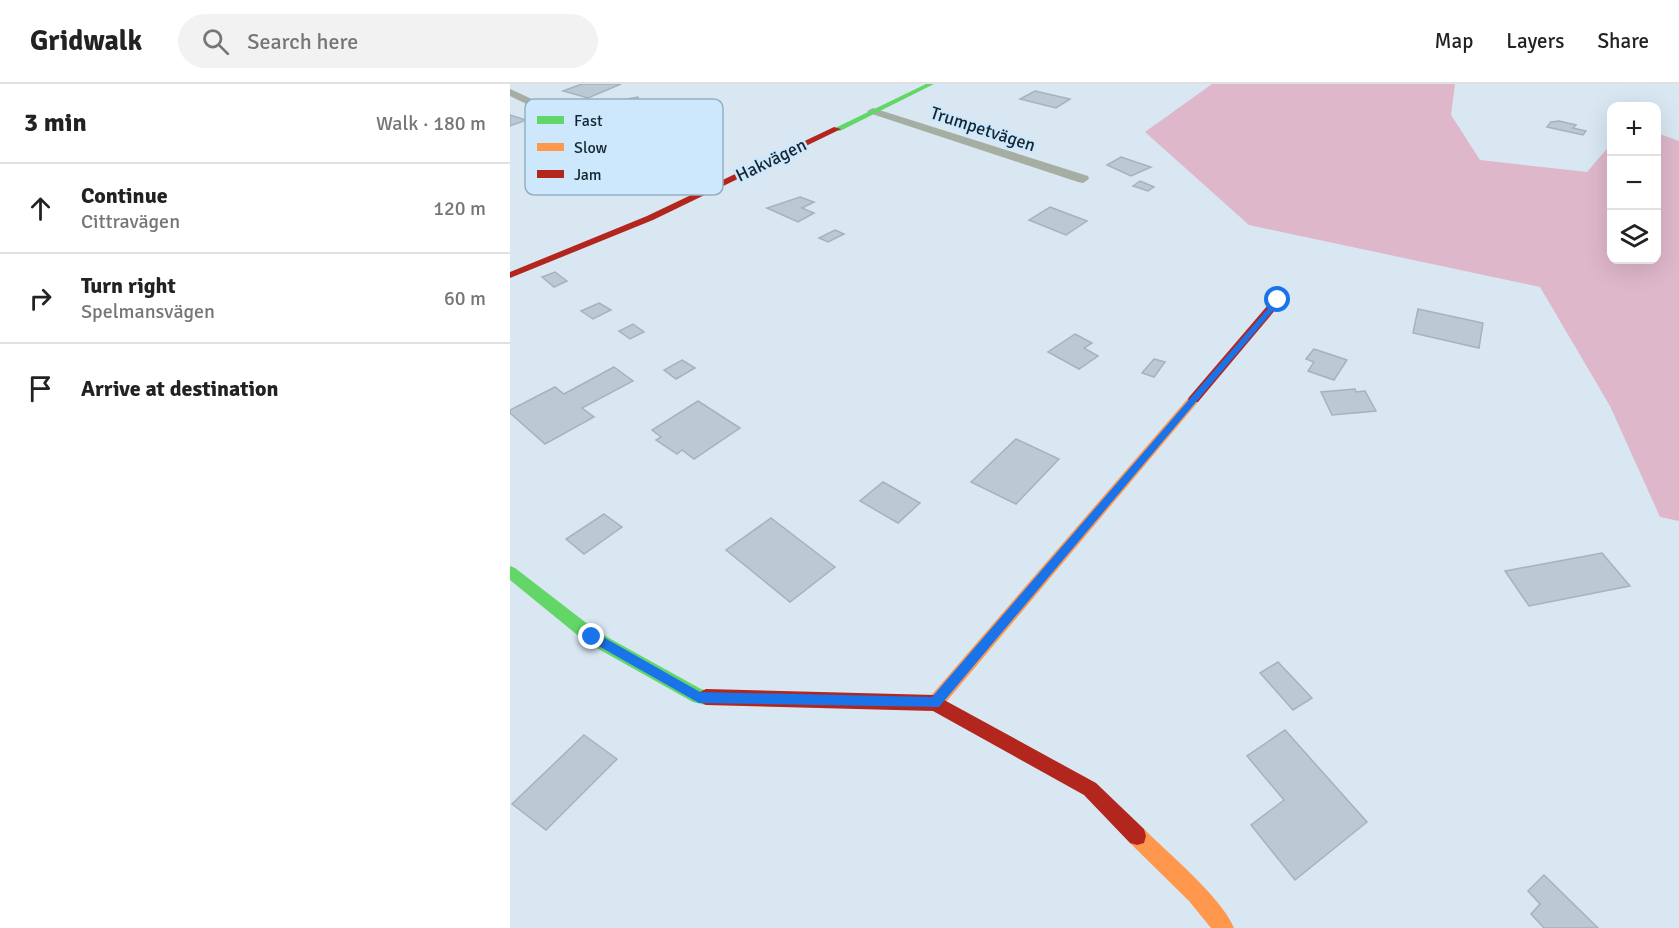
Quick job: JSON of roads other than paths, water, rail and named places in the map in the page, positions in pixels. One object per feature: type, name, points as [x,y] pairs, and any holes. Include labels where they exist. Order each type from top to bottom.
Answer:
[{"type":"street","name":"Hakvägen","points":[[723,183],[931,84]]},
{"type":"street","name":"Hakvägen","points":[[510,275],[650,218],[698,195]]},
{"type":"street","points":[[935,703],[1278,300]]},
{"type":"street","points":[[510,572],[592,637],[699,698],[935,703],[1090,789],[1196,894],[1224,928]]},
{"type":"lane","points":[[510,92],[525,99]]},
{"type":"lane","name":"Trumpetvägen","points":[[873,111],[1083,179]]}]
